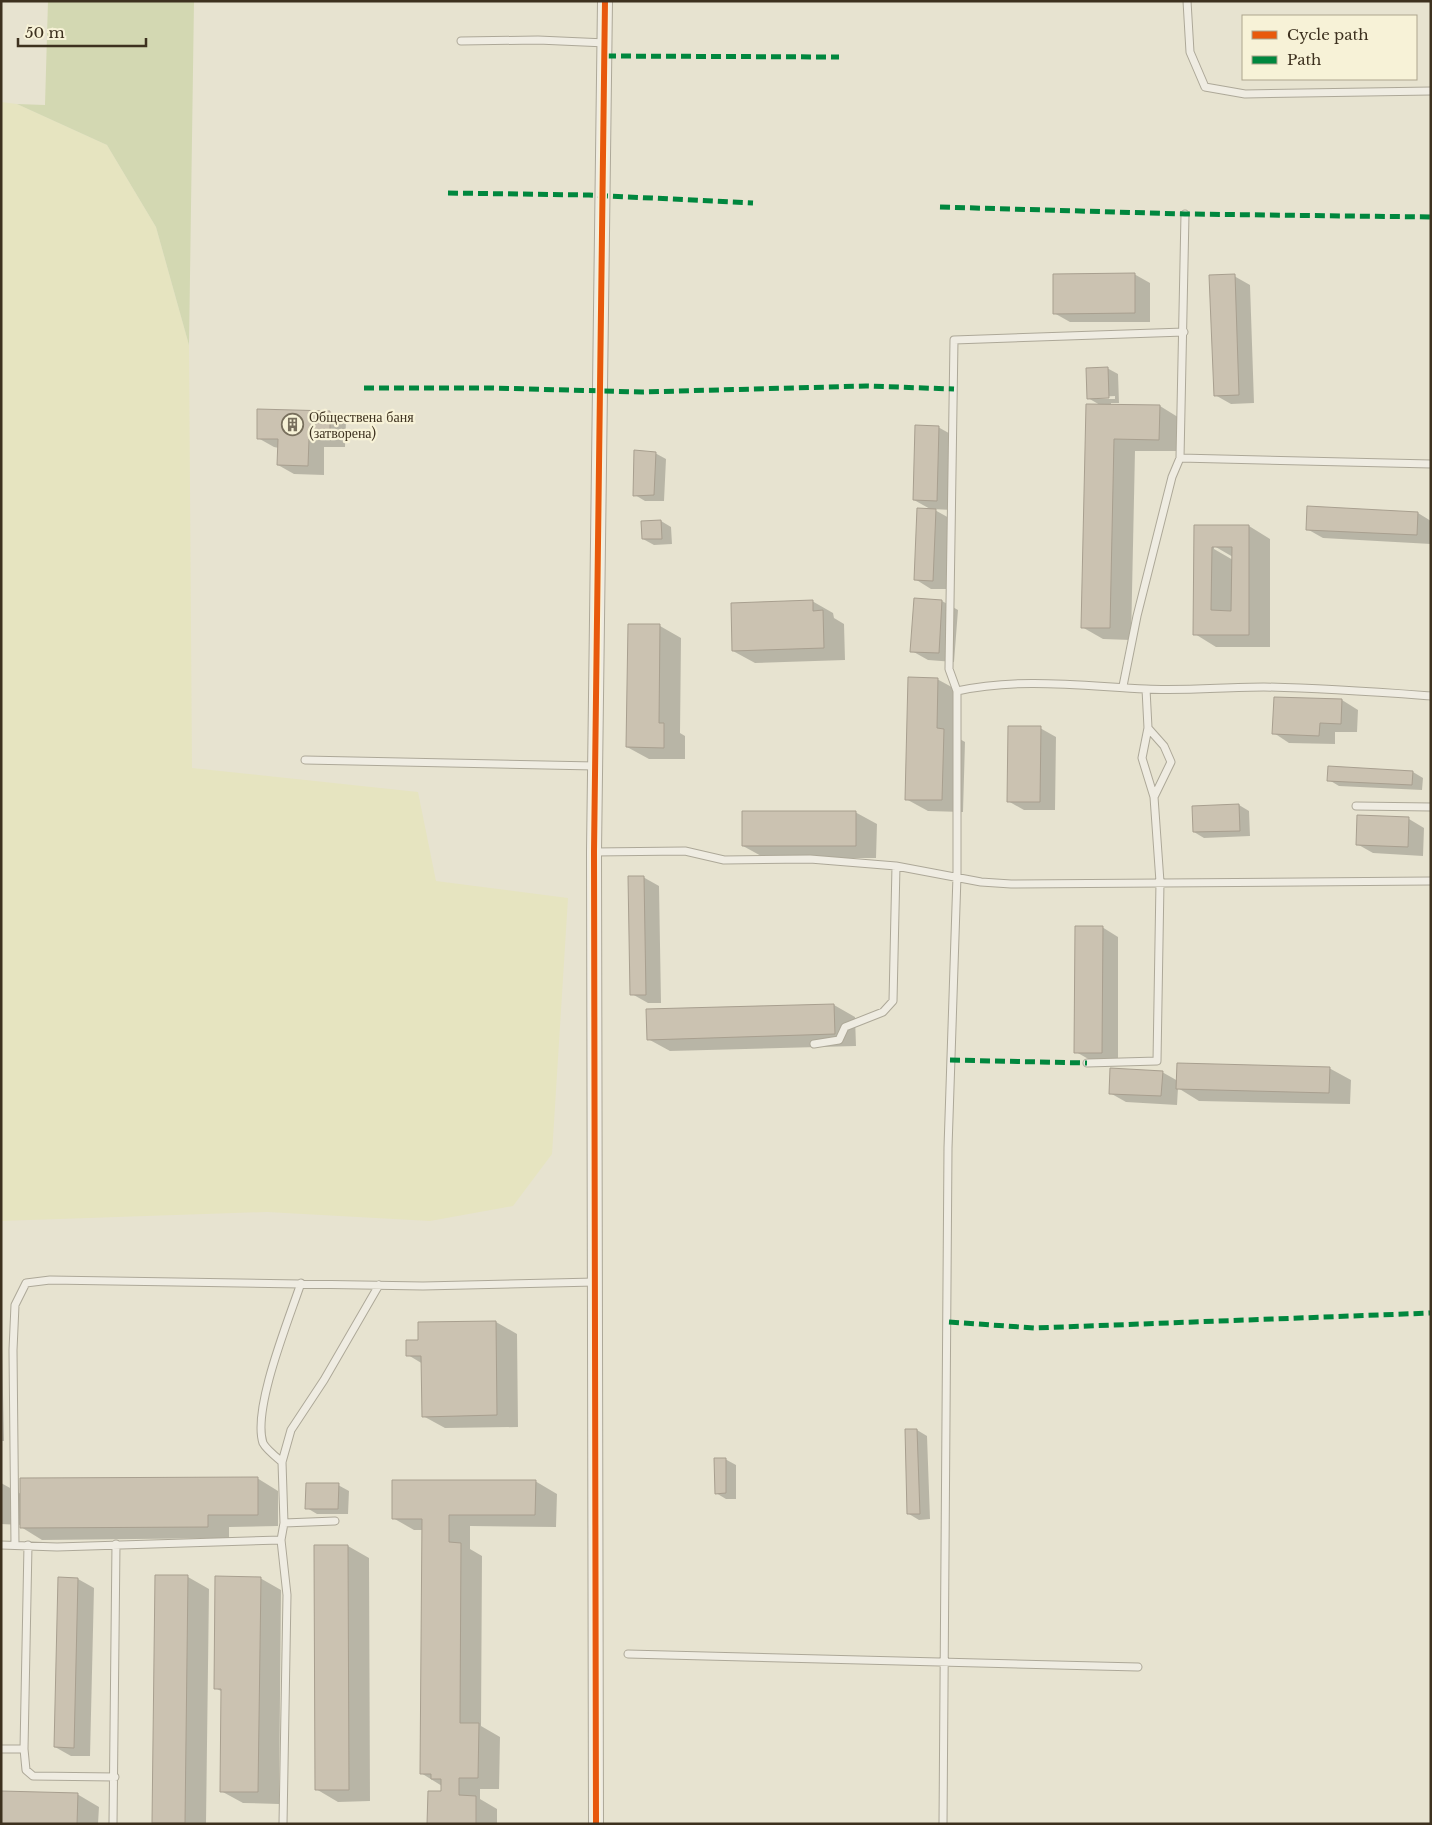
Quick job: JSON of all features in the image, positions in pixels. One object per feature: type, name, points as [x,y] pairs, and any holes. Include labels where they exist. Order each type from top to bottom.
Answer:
[{"type":"street","points":[[596,1824],[594,852],[606,44],[605,1]]},
{"type":"lane","points":[[1187,1],[1190,52],[1204,87],[1245,94],[1431,91]]},
{"type":"lane","points":[[461,41],[538,40],[606,44]]},
{"type":"lane","points":[[1123,686],[1137,616],[1172,477],[1180,458],[1184,332],[1184,214]]},
{"type":"lane","points":[[943,1824],[949,1080],[957,876],[957,691],[949,669],[954,340],[1184,332]]},
{"type":"lane","points":[[1180,458],[1431,464]]},
{"type":"lane","points":[[957,691],[985,685],[1123,686],[1146,689],[1302,688],[1431,696]]},
{"type":"lane","points":[[1088,1062],[1157,1061],[1160,882],[1154,798],[1142,758],[1148,728],[1146,689]]},
{"type":"lane","points":[[1148,728],[1164,746],[1171,762],[1154,798]]},
{"type":"lane","points":[[305,760],[595,766]]},
{"type":"lane","points":[[1356,806],[1431,807]]},
{"type":"lane","points":[[594,852],[685,851],[724,860],[810,859],[896,866],[981,882],[1010,884],[1431,881]]},
{"type":"lane","points":[[814,1044],[839,1040],[845,1027],[883,1012],[893,1001],[896,866]]},
{"type":"lane","points":[[14,1545],[13,1350],[16,1305],[26,1282],[50,1280],[301,1283],[379,1286],[596,1282]]},
{"type":"lane","points":[[282,1462],[264,1444],[260,1420],[270,1378],[301,1283]]},
{"type":"lane","points":[[283,1824],[287,1594],[282,1540],[284,1523],[282,1462],[292,1430],[324,1380],[379,1286]]},
{"type":"lane","points":[[284,1523],[335,1521]]},
{"type":"lane","points":[[1,1545],[282,1540]]},
{"type":"lane","points":[[113,1824],[116,1544]]},
{"type":"lane","points":[[28,1546],[24,1749],[26,1770],[33,1776],[115,1777]]},
{"type":"lane","points":[[628,1654],[1138,1667]]},
{"type":"lane","points":[[1,1749],[24,1749]]},
{"type":"shaded area","points":[[1,102],[17,104],[107,145],[156,227],[189,345],[192,768],[418,792],[436,881],[568,898],[552,1154],[513,1206],[430,1221],[267,1212],[1,1221]]},
{"type":"green space","points":[[48,1],[194,1],[189,345],[156,227],[107,145],[17,104],[45,105]]},
{"type":"building","points":[[1135,273],[1135,313],[1053,314],[1053,274]]},
{"type":"building","points":[[1235,274],[1239,395],[1214,396],[1209,275]]},
{"type":"building","points":[[1108,367],[1109,398],[1087,399],[1086,368]]},
{"type":"building","points":[[1086,404],[1160,405],[1159,440],[1114,439],[1110,628],[1081,628]]},
{"type":"building","name":"Обществена баня (затворена)","points":[[257,409],[330,411],[330,439],[309,439],[308,466],[277,465],[278,439],[257,439]]},
{"type":"building","points":[[915,425],[939,426],[937,501],[913,500]]},
{"type":"building","points":[[634,450],[656,452],[654,495],[633,496]]},
{"type":"building","points":[[1307,506],[1418,512],[1417,535],[1306,530]]},
{"type":"building","points":[[917,508],[936,509],[933,581],[914,580]]},
{"type":"building","points":[[661,520],[662,539],[642,539],[641,521]]},
{"type":"building","points":[[1194,525],[1249,525],[1249,635],[1193,635]],"holes":[[[1212,547],[1232,547],[1231,611],[1211,610]]]},
{"type":"building","points":[[914,598],[942,600],[939,653],[910,652]]},
{"type":"building","points":[[813,600],[813,611],[823,610],[824,648],[732,651],[731,603]]},
{"type":"building","points":[[628,624],[660,624],[659,723],[664,723],[664,748],[626,747]]},
{"type":"building","points":[[908,677],[938,678],[937,728],[944,729],[942,800],[905,800]]},
{"type":"building","points":[[1274,697],[1342,699],[1341,724],[1320,723],[1319,736],[1272,734]]},
{"type":"building","points":[[1008,726],[1041,726],[1040,802],[1007,802]]},
{"type":"building","points":[[1328,766],[1413,771],[1412,785],[1327,781]]},
{"type":"building","points":[[1239,804],[1240,831],[1193,832],[1192,806]]},
{"type":"building","points":[[742,811],[856,811],[856,846],[742,846]]},
{"type":"building","points":[[1357,815],[1409,817],[1408,847],[1356,845]]},
{"type":"building","points":[[628,876],[644,876],[646,995],[630,995]]},
{"type":"building","points":[[1075,926],[1103,926],[1102,1053],[1074,1053]]},
{"type":"building","points":[[834,1004],[835,1034],[647,1040],[646,1009]]},
{"type":"building","points":[[1177,1063],[1330,1067],[1329,1093],[1176,1089]]},
{"type":"building","points":[[1110,1068],[1163,1071],[1161,1096],[1109,1094]]},
{"type":"building","points":[[496,1321],[497,1415],[422,1417],[421,1356],[406,1356],[406,1340],[418,1340],[418,1322]]},
{"type":"building","points":[[905,1429],[917,1429],[920,1514],[907,1514]]},
{"type":"building","points":[[714,1458],[726,1458],[726,1493],[715,1494]]},
{"type":"building","points":[[258,1477],[258,1515],[208,1515],[208,1527],[20,1528],[20,1478]]},
{"type":"building","points":[[392,1480],[536,1480],[535,1515],[449,1515],[449,1542],[461,1543],[460,1723],[479,1723],[478,1778],[459,1778],[459,1795],[476,1796],[476,1824],[427,1824],[428,1791],[441,1791],[441,1779],[431,1779],[431,1774],[420,1774],[422,1519],[392,1519]]},
{"type":"building","points":[[306,1483],[339,1483],[338,1509],[305,1509]]},
{"type":"building","points":[[314,1545],[348,1545],[349,1790],[315,1790]]},
{"type":"building","points":[[155,1575],[188,1575],[185,1823],[152,1823]]},
{"type":"building","points":[[215,1576],[261,1577],[258,1792],[220,1792],[221,1689],[214,1689]]},
{"type":"building","points":[[58,1577],[78,1578],[74,1748],[54,1747]]},
{"type":"building","points":[[1,1791],[78,1793],[77,1824],[1,1824]]},
{"type":"marked path","points":[[606,56],[839,57]]},
{"type":"marked path","points":[[448,193],[589,195],[753,203]]},
{"type":"marked path","points":[[940,207],[1185,214],[1431,217]]},
{"type":"marked path","points":[[364,388],[491,388],[642,392],[866,386],[954,389]]},
{"type":"marked path","points":[[950,1060],[1087,1063]]},
{"type":"marked path","points":[[949,1322],[1035,1328],[1431,1313]]},
{"type":"cycle path","points":[[596,1824],[594,852],[605,1]]},
{"type":"place","name":"Обществена баня (затворена)","points":[[293,425]]}]
